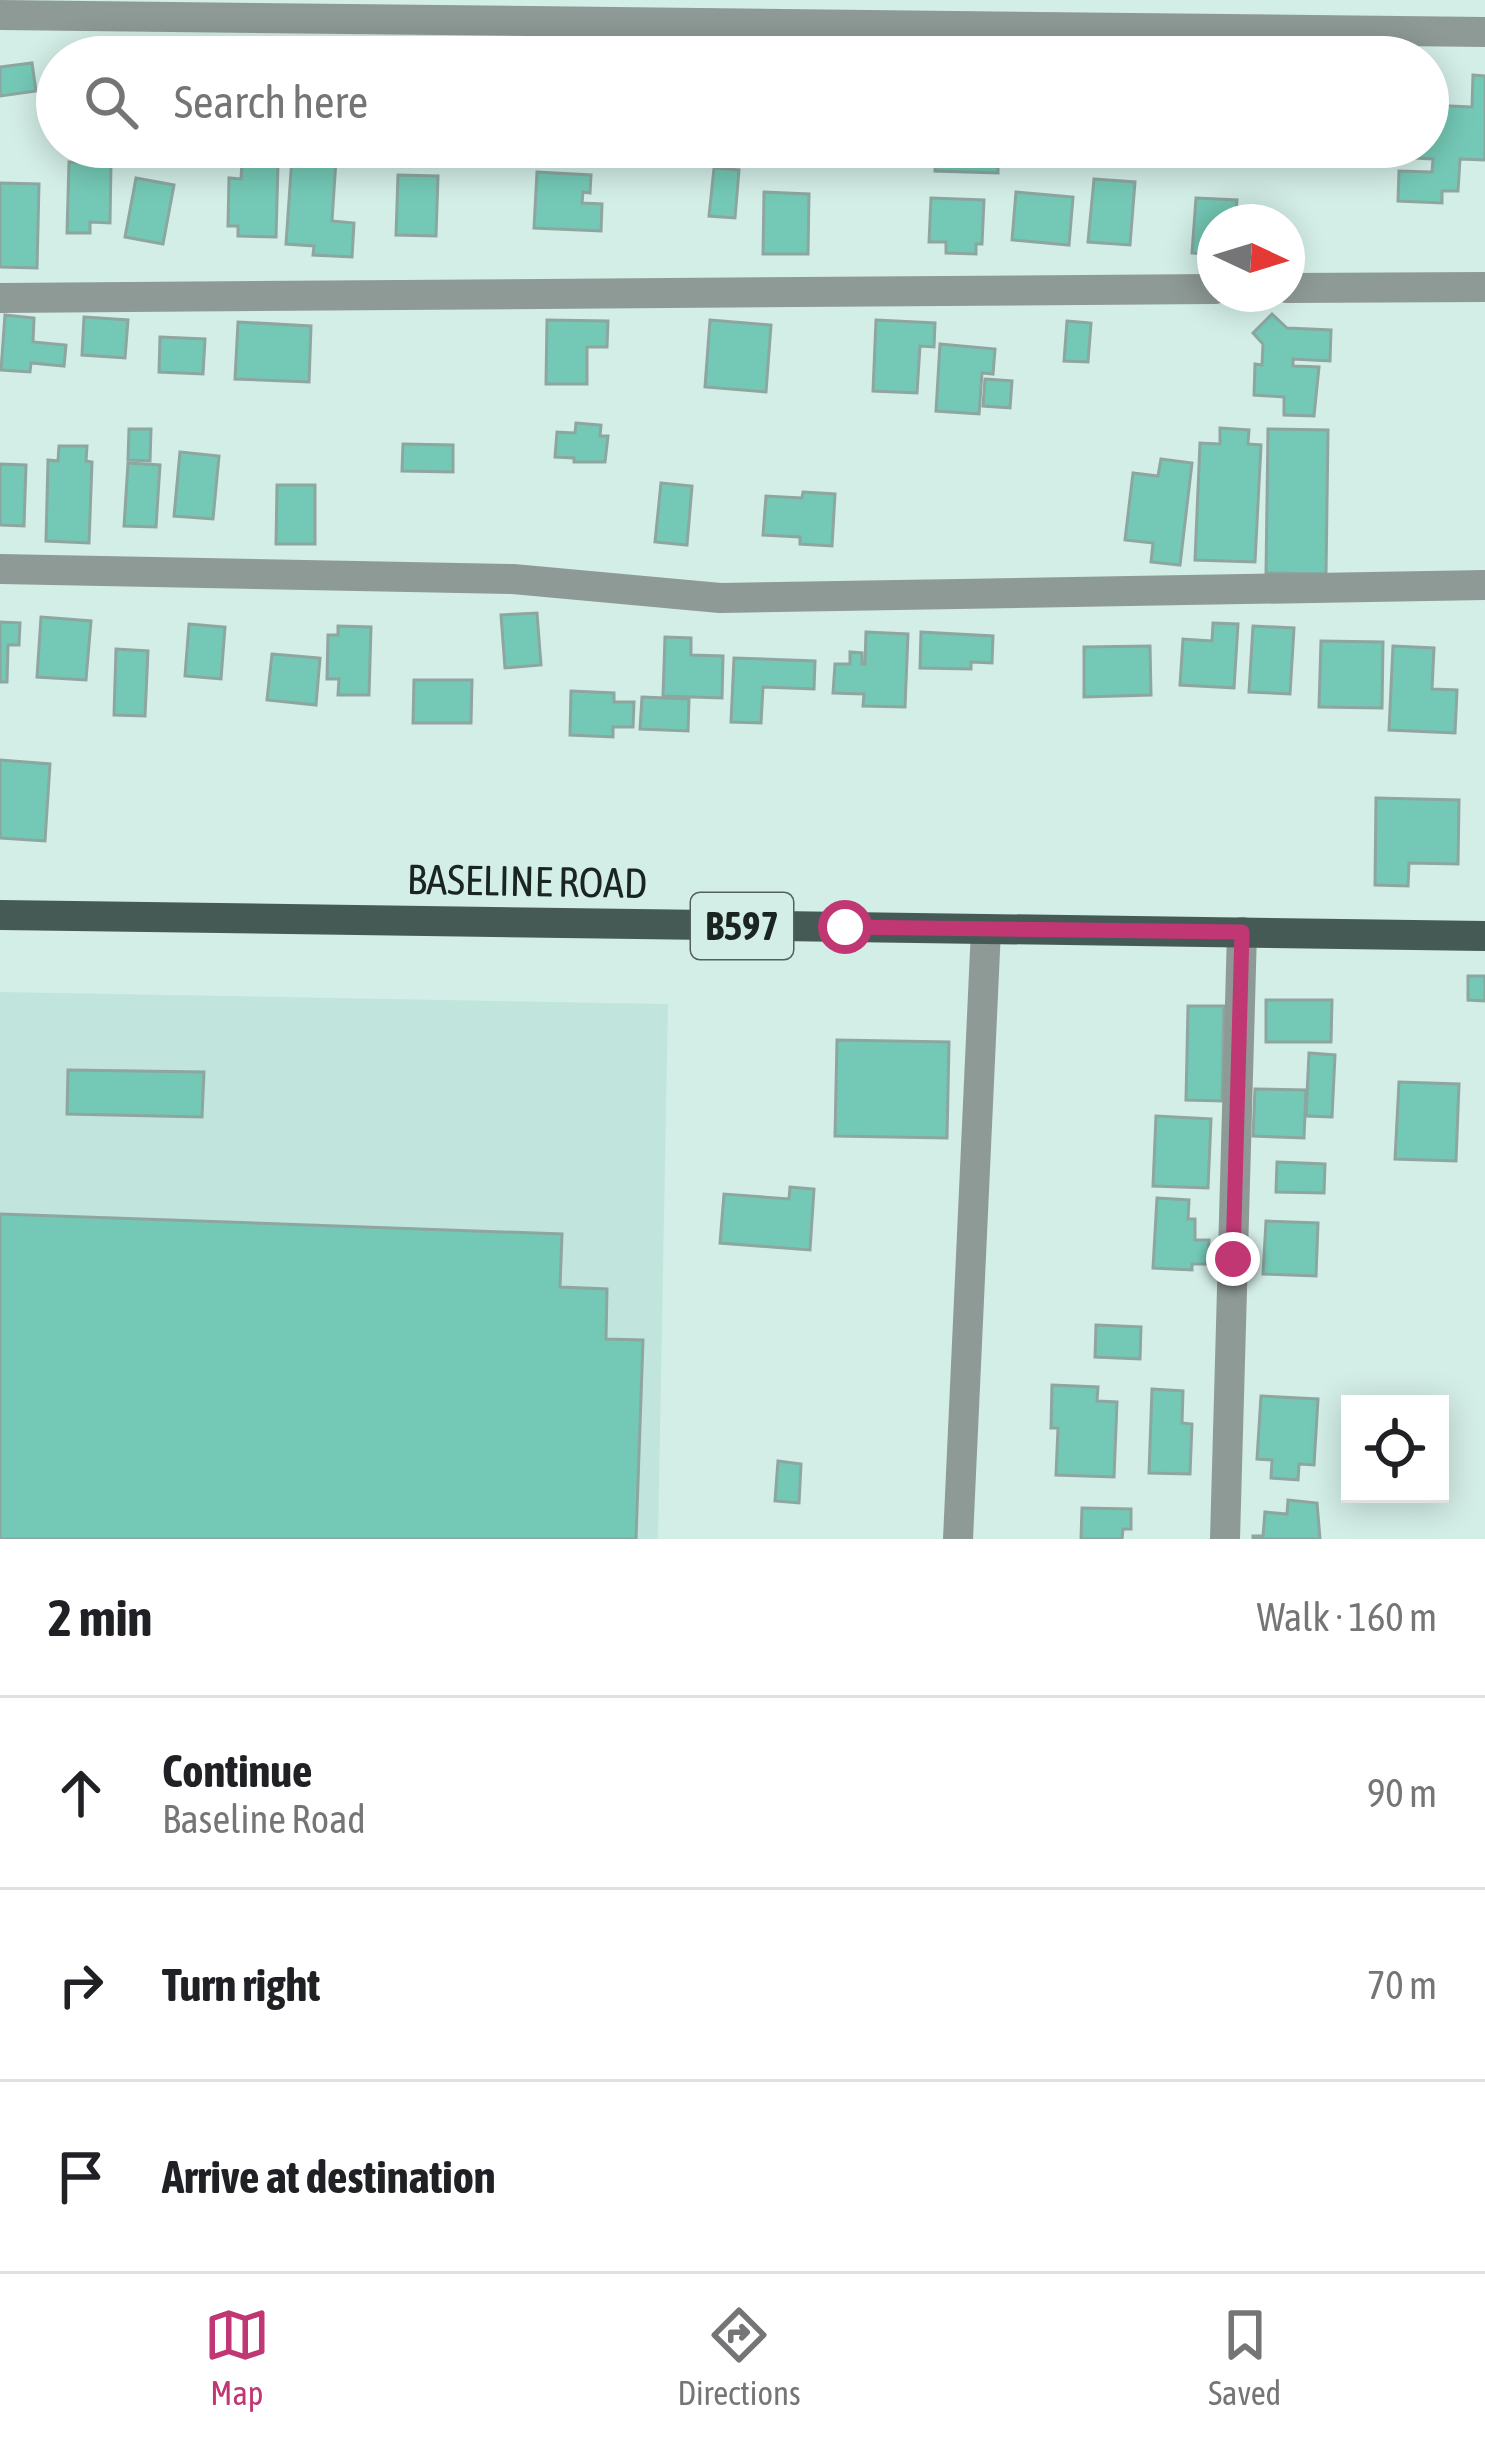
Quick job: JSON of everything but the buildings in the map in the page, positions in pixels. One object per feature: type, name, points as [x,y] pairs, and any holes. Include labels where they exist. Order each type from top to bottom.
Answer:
[{"type":"main road","name":"BASELINE ROAD","points":[[0,916],[1485,936]]},
{"type":"street","points":[[0,15],[1485,32]]},
{"type":"street","points":[[1305,288],[1485,287]]},
{"type":"street","points":[[0,298],[1197,289]]},
{"type":"street","points":[[0,568],[513,579],[720,598],[1485,585]]},
{"type":"street","points":[[958,1539],[986,929]]},
{"type":"street","points":[[1225,1539],[1242,932]]},
{"type":"shaded area","points":[[0,992],[668,1004],[658,1539],[0,1539]]},
{"type":"route","points":[[845,927],[1242,932],[1233,1259]]}]
